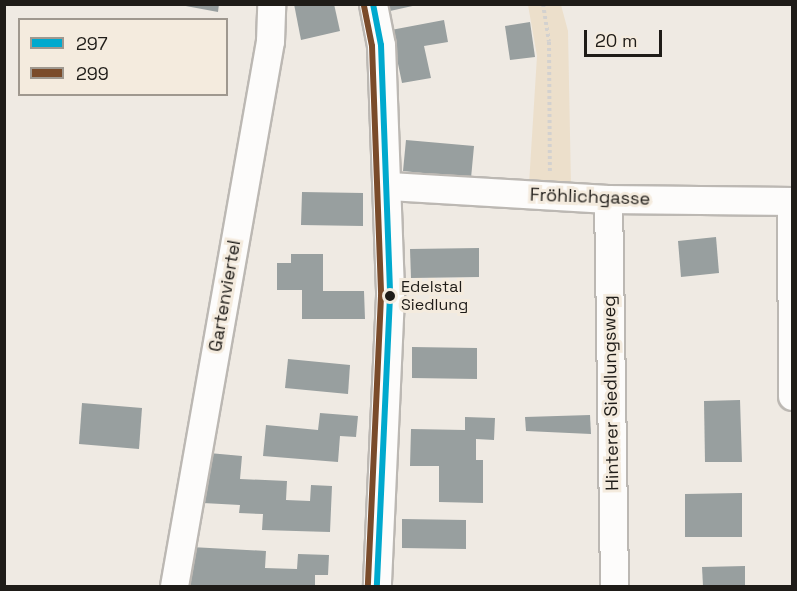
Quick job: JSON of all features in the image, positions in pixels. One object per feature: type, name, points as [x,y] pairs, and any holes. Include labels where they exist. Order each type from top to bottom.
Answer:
[{"type":"street","name":"Gartenviertel","points":[[174,586],[270,40],[271,4]]},
{"type":"street","points":[[373,4],[381,45],[389,186],[377,586]]},
{"type":"street","name":"Fröhlichgasse","points":[[389,186],[608,199],[792,201]]},
{"type":"street","name":"Hinterer Siedlungsweg","points":[[608,199],[614,586]]},
{"type":"street","points":[[792,201],[792,396]]},
{"type":"path","points":[[543,4],[549,42],[550,195]]},
{"type":"shaded area","points":[[528,5],[561,5],[568,31],[571,186],[529,184],[537,56]]},
{"type":"building","points":[[175,4],[219,4],[218,12]]},
{"type":"building","points":[[294,4],[334,4],[340,31],[301,40]]},
{"type":"building","points":[[389,4],[417,4],[417,5],[390,11]]},
{"type":"building","points":[[444,20],[448,42],[424,46],[431,78],[402,83],[391,30]]},
{"type":"building","points":[[530,22],[535,57],[510,60],[505,26]]},
{"type":"building","points":[[406,140],[474,146],[471,178],[403,171]]},
{"type":"building","points":[[302,192],[363,193],[363,226],[301,225]]},
{"type":"building","points":[[716,237],[719,273],[681,277],[678,241]]},
{"type":"building","points":[[479,248],[479,277],[411,278],[410,249]]},
{"type":"building","points":[[291,254],[323,254],[323,291],[364,291],[365,319],[302,319],[302,290],[277,290],[277,263],[291,263]]},
{"type":"building","points":[[412,347],[477,348],[477,379],[412,378]]},
{"type":"building","points":[[288,359],[350,365],[348,394],[285,388]]},
{"type":"building","points":[[740,400],[742,462],[705,462],[704,401]]},
{"type":"building","points":[[82,403],[142,408],[139,449],[79,444]]},
{"type":"building","points":[[320,413],[358,416],[356,437],[340,436],[338,462],[263,456],[266,425],[318,430]]},
{"type":"building","points":[[590,415],[591,434],[526,431],[525,417]]},
{"type":"building","points":[[465,417],[495,418],[494,440],[476,439],[476,460],[483,460],[483,503],[439,502],[439,466],[410,466],[411,429],[465,430]]},
{"type":"building","points":[[209,453],[242,456],[240,479],[287,481],[286,500],[310,501],[311,485],[332,486],[330,532],[262,530],[263,514],[239,513],[240,505],[203,503]]},
{"type":"building","points":[[742,493],[742,537],[685,537],[685,494]]},
{"type":"building","points":[[402,519],[466,520],[466,549],[402,548]]},
{"type":"building","points":[[191,547],[266,551],[265,568],[297,569],[298,554],[329,555],[328,575],[315,575],[315,586],[186,586]]},
{"type":"building","points":[[745,566],[745,586],[703,586],[702,567]]},
{"type":"transit line","name":"297","points":[[373,4],[381,45],[390,296],[377,586]]},
{"type":"transit line","name":"299","points":[[364,6],[372,46],[381,296],[368,586]]},
{"type":"place","name":"Edelstal Siedlung","points":[[390,296]]}]
